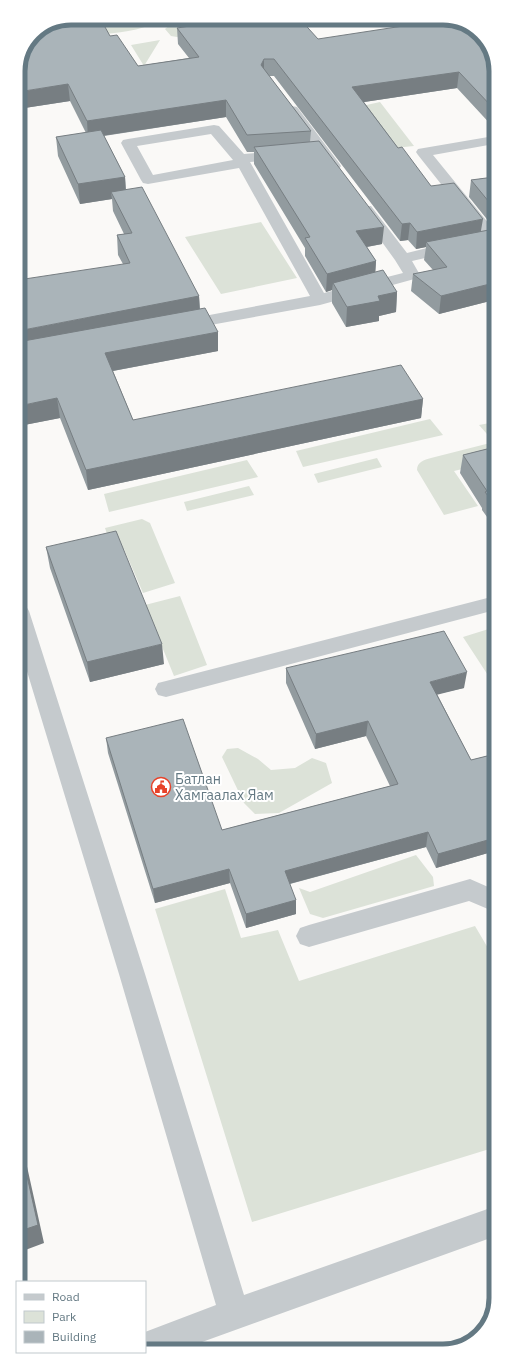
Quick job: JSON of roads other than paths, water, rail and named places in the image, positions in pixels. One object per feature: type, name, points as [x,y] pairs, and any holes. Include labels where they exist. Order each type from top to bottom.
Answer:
[{"type":"street","points":[[283,98],[341,176]]},
{"type":"street","points":[[294,154],[240,159],[214,128],[128,143],[148,180],[243,163],[320,300]]},
{"type":"street","points":[[489,141],[423,152],[489,234]]},
{"type":"street","points":[[309,153],[324,152]]},
{"type":"street","points":[[167,328],[320,300],[412,275],[403,259],[355,195]]},
{"type":"street","points":[[403,259],[447,248],[489,241]]},
{"type":"street","points":[[166,688],[489,606]]},
{"type":"street","points":[[25,630],[132,974],[234,1314]]},
{"type":"street","points":[[309,936],[470,890],[489,898]]},
{"type":"street","points":[[155,1344],[234,1314],[489,1223]]},
{"type":"place","name":"Батлан Хамгаалах Яам","points":[[161,787]]}]
